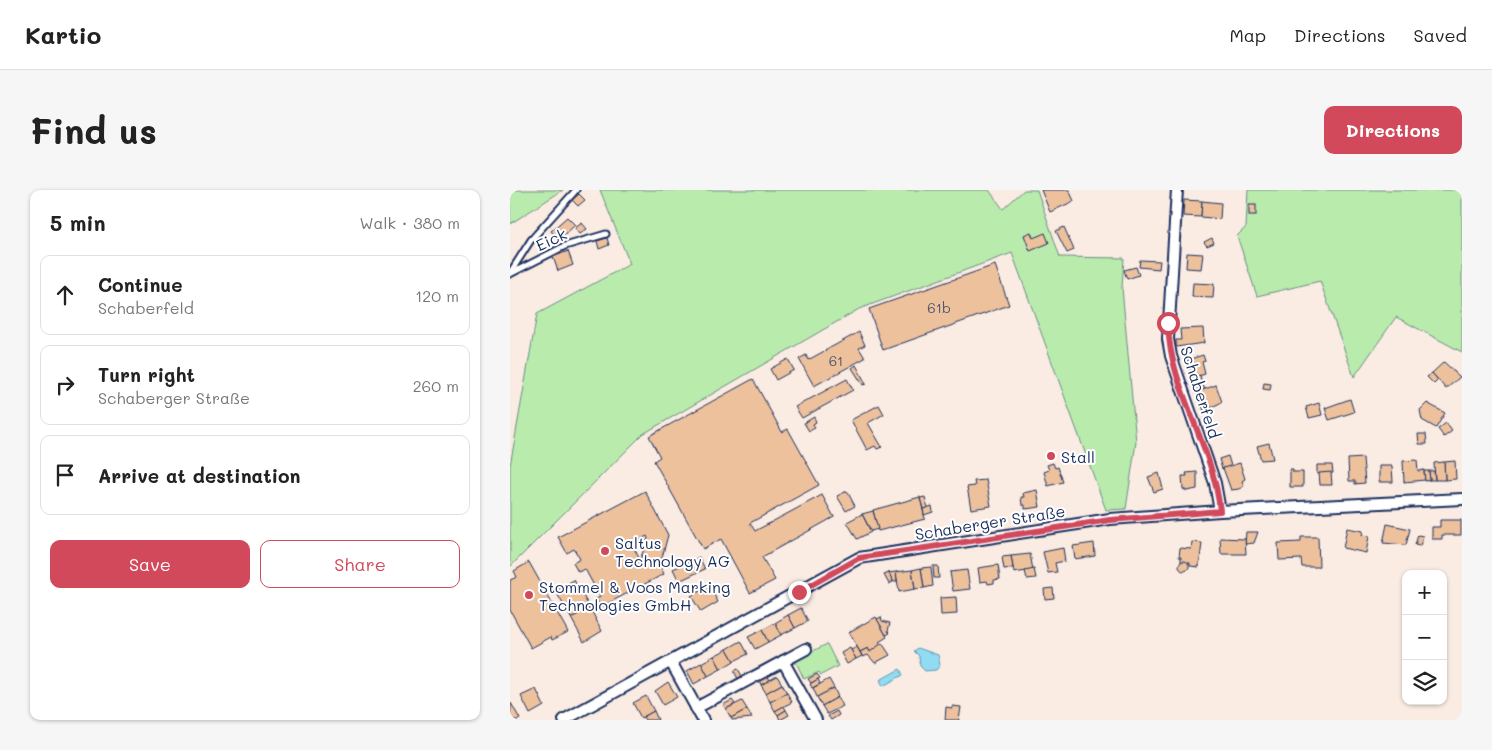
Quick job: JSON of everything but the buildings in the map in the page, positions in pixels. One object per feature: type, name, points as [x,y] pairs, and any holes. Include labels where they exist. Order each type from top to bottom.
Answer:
[{"type":"street","name":"Schaberfeld","points":[[1177,190],[1168,339],[1215,483],[1220,511]]},
{"type":"street","name":"Schaberger Straße","points":[[564,720],[859,558],[1110,520],[1220,511],[1462,499]]},
{"type":"street","points":[[696,708],[806,649]]},
{"type":"street","points":[[783,661],[816,720]]},
{"type":"street","points":[[671,662],[703,720]]},
{"type":"lane","name":"Eick","points":[[510,273],[531,240],[576,190]]},
{"type":"lane","name":"Eick","points":[[510,273],[565,246],[606,234]]},
{"type":"green space","points":[[510,190],[563,190],[510,224]]},
{"type":"green space","points":[[600,190],[989,190],[1003,209],[1024,190],[1037,190],[1060,257],[1124,258],[1122,288],[1136,442],[1126,509],[1106,510],[1012,253],[859,309],[643,434],[510,567],[510,466],[537,314],[630,264]]},
{"type":"green space","points":[[1248,190],[1462,190],[1462,352],[1396,317],[1354,377],[1320,281],[1257,296],[1237,236],[1246,227]]},
{"type":"green space","points":[[827,644],[838,666],[821,675],[819,672],[804,679],[795,660]]},
{"type":"water","points":[[918,648],[938,655],[940,665],[936,670],[925,671],[920,666],[919,656],[914,651]]},
{"type":"water","points":[[900,669],[903,675],[883,686],[880,680]]},
{"type":"place","name":"Stall","points":[[1051,456]]},
{"type":"place","name":"Saltus Technology AG","points":[[605,551]]},
{"type":"place","name":"Stommel & Voos Marking Technologies GmbH","points":[[529,595]]},
{"type":"route","points":[[799,592],[859,558],[1110,520],[1220,511],[1215,483],[1170,349],[1168,323]]}]
